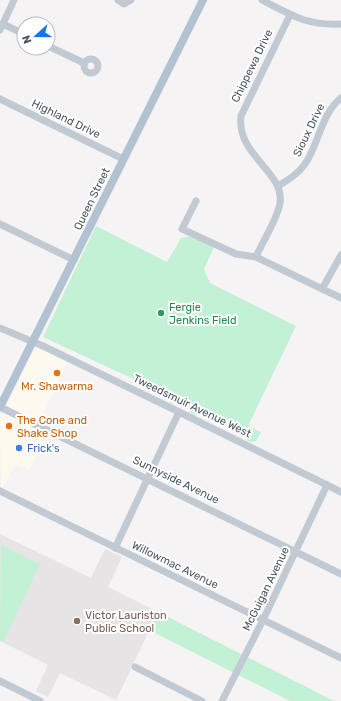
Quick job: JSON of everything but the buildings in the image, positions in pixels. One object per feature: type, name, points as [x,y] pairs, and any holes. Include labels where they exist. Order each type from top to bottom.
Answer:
[{"type":"main road","name":"Queen Street","points":[[0,407],[203,0]]},
{"type":"street","points":[[14,0],[1,27],[16,32]]},
{"type":"street","points":[[118,0],[124,4],[131,0]]},
{"type":"street","points":[[262,0],[290,15],[318,24],[341,24]]},
{"type":"street","name":"Chippewa Drive","points":[[278,186],[246,144],[241,132],[240,121],[242,111],[290,15]]},
{"type":"street","points":[[56,50],[84,63]]},
{"type":"street","name":"Sioux Drive","points":[[278,186],[298,172],[304,164],[329,111],[341,98]]},
{"type":"street","name":"Highland Drive","points":[[0,99],[123,159]]},
{"type":"street","points":[[256,257],[279,208],[280,197],[278,186]]},
{"type":"street","points":[[196,201],[182,229],[236,254],[256,257],[341,298]]},
{"type":"street","points":[[0,224],[74,260]]},
{"type":"street","points":[[322,290],[341,255]]},
{"type":"street","name":"Tweedsmuir Avenue West","points":[[0,328],[33,342],[179,412],[341,492]]},
{"type":"street","name":"Sunnyside Avenue","points":[[0,407],[341,574]]},
{"type":"street","points":[[115,548],[179,412]]},
{"type":"street","name":"McGuigan Avenue","points":[[222,701],[263,620],[327,485]]},
{"type":"street","name":"Willowmac Avenue","points":[[0,491],[341,658]]},
{"type":"street","points":[[135,667],[202,701]]},
{"type":"street","points":[[0,681],[40,701]]},
{"type":"shaded area","points":[[37,349],[44,350],[69,361],[39,422],[10,409],[8,404],[33,352]]},
{"type":"shaded area","points":[[6,414],[46,434],[30,470],[16,464],[1,490],[0,419],[2,415]]},
{"type":"shaded area","name":"Victor Lauriston Public School","points":[[0,534],[91,578],[105,549],[122,557],[108,587],[158,612],[116,700],[60,673],[48,697],[36,691],[48,665],[0,641]]},
{"type":"green space","points":[[96,226],[167,262],[181,238],[191,236],[214,247],[204,269],[210,283],[296,326],[248,426],[261,432],[256,441],[251,442],[246,440],[245,434],[198,412],[196,416],[190,413],[188,404],[181,401],[176,404],[170,403],[170,396],[43,337]]},
{"type":"green space","points":[[1,545],[40,564],[3,642],[0,640]]},
{"type":"green space","points":[[158,612],[334,701],[290,701],[149,630]]},
{"type":"place","name":"Fergie Jenkins Field","points":[[161,313]]},
{"type":"place","name":"Mr. Shawarma","points":[[57,373]]},
{"type":"place","name":"The Cone and Shake Shop","points":[[9,426]]},
{"type":"place","name":"Frick's","points":[[19,448]]},
{"type":"place","name":"Victor Lauriston Public School","points":[[77,621]]}]
